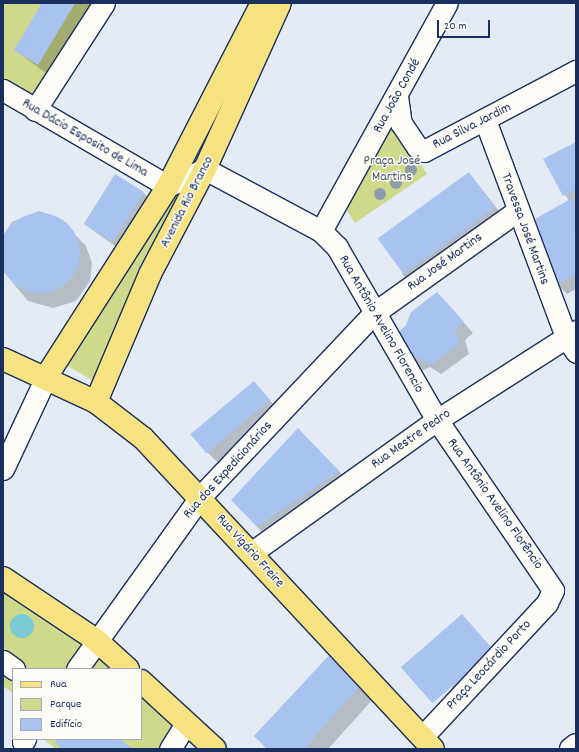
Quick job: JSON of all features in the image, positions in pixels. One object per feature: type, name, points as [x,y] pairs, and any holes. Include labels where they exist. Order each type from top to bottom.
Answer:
[{"type":"main road","name":"Avenida Rio Branco","points":[[46,377],[168,186],[262,3]]},
{"type":"main road","name":"Avenida Rio Branco","points":[[96,402],[150,274],[205,169],[280,3]]},
{"type":"main road","name":"Rua Vigário Freire","points":[[3,358],[46,377],[96,402],[143,438],[201,496],[251,553],[428,743]]},
{"type":"main road","points":[[3,578],[96,640],[127,668]]},
{"type":"main road","points":[[142,682],[215,749]]},
{"type":"main road","points":[[570,749],[576,744]]},
{"type":"street","points":[[35,110],[104,3]]},
{"type":"street","name":"Rua João Condé","points":[[321,231],[397,96],[447,3]]},
{"type":"street","name":"Rua Silva Jardim","points":[[397,96],[402,123],[417,147],[424,151],[576,71]]},
{"type":"street","name":"Rua Dácio Esposito de Lima","points":[[3,90],[168,186]]},
{"type":"street","name":"Travessa José Martins","points":[[485,120],[516,211],[573,340]]},
{"type":"street","points":[[168,186],[205,169]]},
{"type":"street","name":"Rua Antônio Avelino Florencio","points":[[205,169],[321,231],[337,247],[436,420]]},
{"type":"street","name":"Rua José Martins","points":[[374,313],[516,211]]},
{"type":"street","name":"Rua dos Expedicionários","points":[[78,668],[96,640],[201,496],[374,313]]},
{"type":"street","name":"Rua Mestre Pedro","points":[[251,553],[436,420],[573,340]]},
{"type":"street","points":[[3,469],[46,377]]},
{"type":"street","name":"Rua Antônio Avelino Florêncio","points":[[436,420],[553,590]]},
{"type":"street","name":"Praça Leocárdio Porto","points":[[428,743],[547,603],[553,590]]},
{"type":"street","points":[[3,661],[13,668]]},
{"type":"street","points":[[170,749],[186,723]]},
{"type":"green space","points":[[3,3],[95,3],[36,98],[3,79]]},
{"type":"green space","name":"Praça José Martins","points":[[392,120],[427,174],[355,223],[344,206]]},
{"type":"green space","points":[[191,183],[99,384],[62,363],[167,196]]},
{"type":"green space","points":[[3,585],[121,668],[12,668],[12,692],[3,686]]},
{"type":"green space","points":[[142,688],[180,724],[162,749],[56,749],[44,740],[142,740]]},
{"type":"water","points":[[22,614],[31,617],[34,626],[31,635],[22,638],[13,635],[10,626],[13,617]]},
{"type":"building","points":[[42,3],[75,3],[38,65],[14,50]]},
{"type":"building","points":[[576,142],[576,189],[563,196],[543,159]]},
{"type":"building","points":[[469,172],[495,208],[403,274],[378,238]]},
{"type":"building","points":[[115,174],[144,192],[113,242],[84,224]]},
{"type":"building","points":[[574,197],[576,273],[557,285],[535,219]]},
{"type":"building","points":[[32,213],[48,213],[69,224],[80,245],[80,261],[69,282],[48,293],[32,293],[18,287],[11,282],[6,275],[0,261],[0,245],[6,231],[11,224],[18,219]]},
{"type":"building","points":[[437,292],[464,322],[455,329],[460,344],[430,365],[419,357],[410,362],[394,337],[406,325],[411,312]]},
{"type":"building","points":[[254,381],[270,400],[206,454],[190,434]]},
{"type":"building","points":[[298,428],[339,471],[257,527],[231,500]]},
{"type":"building","points":[[462,614],[493,650],[432,703],[401,667]]},
{"type":"building","points":[[332,652],[363,683],[304,749],[267,749],[254,736]]},
{"type":"building","points":[[57,740],[121,740],[133,749],[62,749],[55,743]]}]
